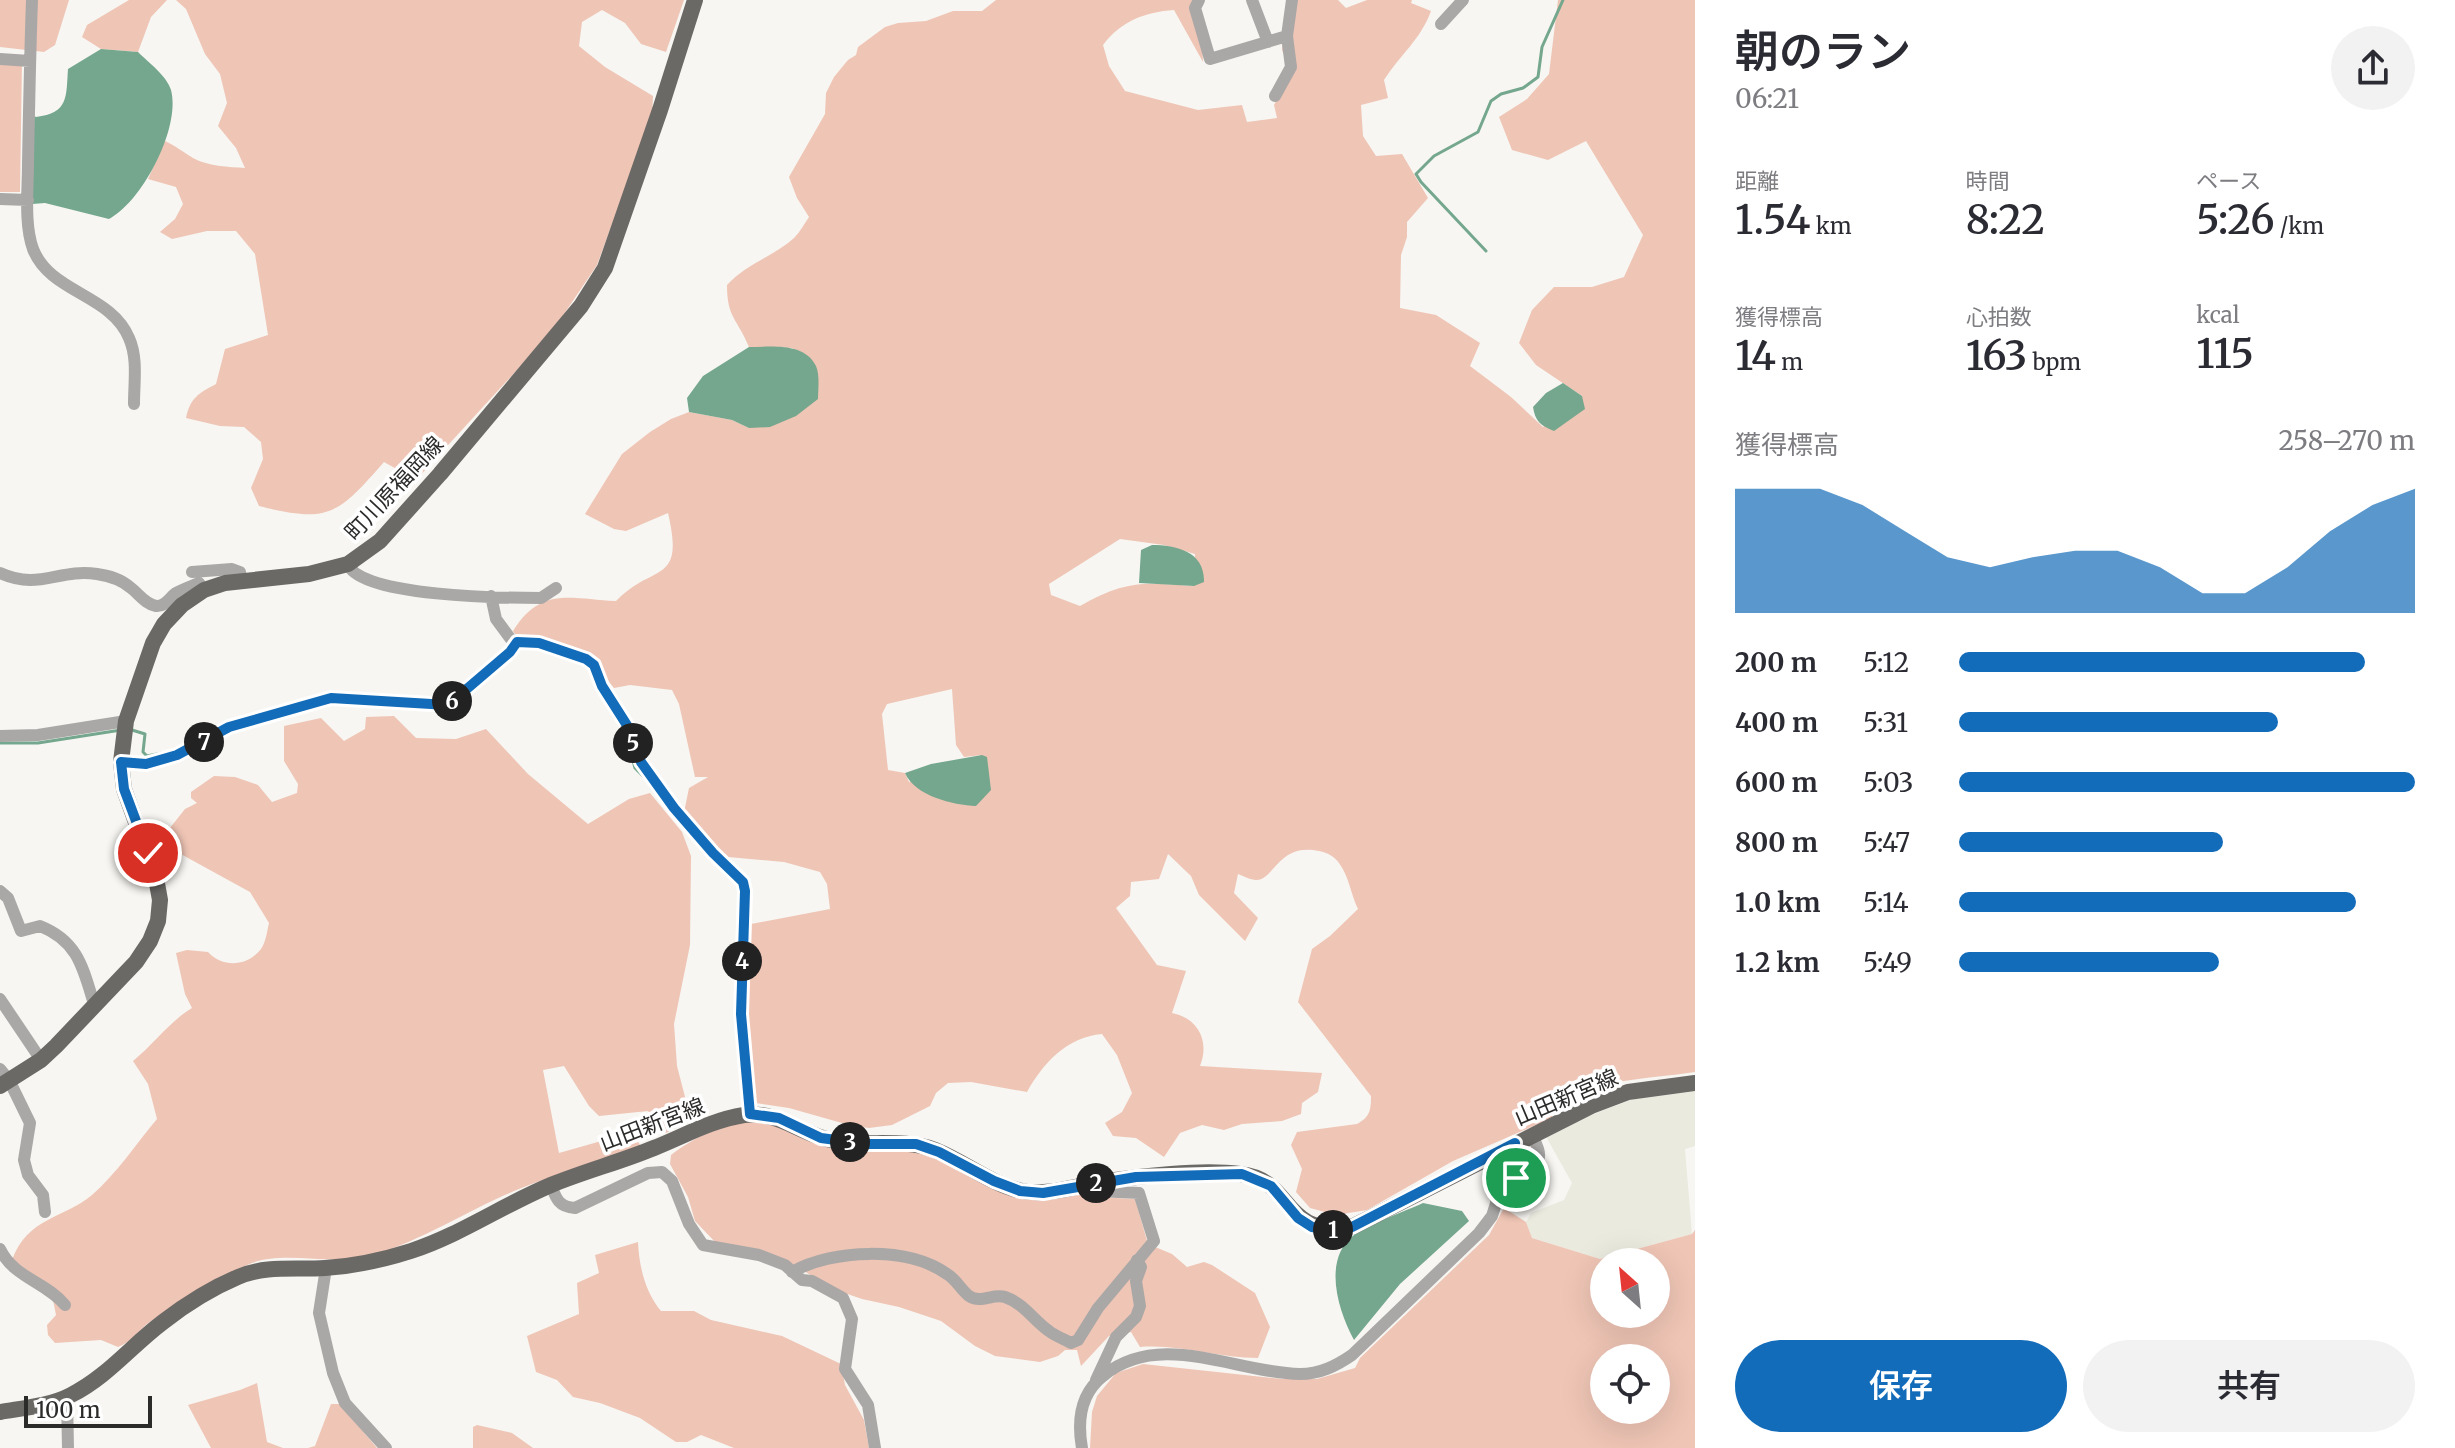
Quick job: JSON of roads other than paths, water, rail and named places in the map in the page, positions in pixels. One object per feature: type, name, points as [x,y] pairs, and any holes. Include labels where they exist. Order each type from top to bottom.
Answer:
[{"type":"main road","name":"町川原福岡線","points":[[3,1078],[41,1060],[136,962],[150,941],[158,921],[160,900],[156,878],[124,789],[121,762],[126,721],[165,612],[182,605],[198,582],[241,582],[309,574],[348,564],[380,541],[440,474],[581,306],[605,268],[656,125],[695,0]]},
{"type":"main road","name":"山田新宮線","points":[[0,1412],[67,1397],[97,1380],[161,1323],[238,1277],[261,1269],[326,1268],[374,1262],[414,1251],[551,1185],[651,1149],[711,1123],[750,1114],[779,1118],[821,1138],[866,1144],[916,1144],[1020,1191],[1043,1193],[1136,1177],[1242,1174],[1271,1186],[1298,1218],[1312,1227],[1331,1230],[1352,1227],[1591,1106],[1628,1092],[1695,1083]]},
{"type":"street","points":[[32,0],[28,200],[32,248],[42,266],[52,275],[105,308],[123,326],[129,337],[134,364],[134,404]]},
{"type":"street","points":[[1199,0],[1195,8],[1210,59],[1287,36]]},
{"type":"street","points":[[1252,0],[1268,42]]},
{"type":"street","points":[[1275,96],[1291,67],[1287,36],[1292,0]]},
{"type":"street","points":[[1441,24],[1463,0]]},
{"type":"street","points":[[0,59],[30,61]]},
{"type":"street","points":[[0,199],[28,200]]},
{"type":"street","points":[[348,564],[350,571],[360,577],[422,593],[541,598],[556,588]]},
{"type":"street","points":[[198,582],[210,570],[232,569],[240,572],[241,582]]},
{"type":"street","points":[[0,573],[25,582],[81,572],[114,577],[140,598],[165,612]]},
{"type":"street","points":[[491,596],[499,625],[510,638],[517,642],[539,643],[586,659],[594,665],[602,686],[630,730],[641,762],[674,808],[743,882],[741,1014],[750,1114]]},
{"type":"street","points":[[121,762],[146,764],[177,755],[229,727],[331,698],[448,705],[510,652],[517,642]]},
{"type":"street","points":[[0,736],[38,735],[126,721]]},
{"type":"street","points":[[0,891],[8,898],[21,931],[40,926],[64,938],[83,968],[94,1004]]},
{"type":"street","points":[[0,999],[41,1060]]},
{"type":"street","points":[[3,1078],[30,1123],[24,1160],[28,1175],[43,1195],[45,1212]]},
{"type":"street","points":[[1503,1182],[1516,1178],[1538,1161],[1540,1155],[1532,1135]]},
{"type":"street","points":[[1094,1383],[1124,1361],[1148,1354],[1211,1359],[1303,1374],[1332,1368],[1352,1355],[1479,1233],[1492,1216],[1515,1143]]},
{"type":"street","points":[[551,1185],[557,1201],[565,1207],[575,1208],[648,1173],[662,1172],[672,1181],[689,1224],[703,1245],[759,1255],[785,1265],[802,1280],[812,1281],[843,1298],[852,1319],[845,1369],[868,1405],[875,1448]]},
{"type":"street","points":[[792,1272],[804,1265],[839,1255],[872,1254],[908,1259],[949,1274],[969,1295],[980,1300],[1001,1295],[1021,1304],[1048,1331],[1071,1343],[1078,1340],[1098,1308],[1154,1241],[1139,1193],[1097,1191],[1093,1184]]},
{"type":"street","points":[[0,1249],[14,1270],[58,1297],[65,1305]]},
{"type":"street","points":[[1082,1448],[1081,1413],[1086,1395],[1116,1337],[1136,1317],[1140,1306],[1136,1281],[1141,1267],[1137,1260]]},
{"type":"street","points":[[326,1268],[319,1313],[333,1373],[345,1403],[386,1448]]},
{"type":"street","points":[[67,1397],[68,1448]]},
{"type":"waterway","points":[[1486,251],[1416,174],[1434,156],[1478,132],[1491,101],[1501,94],[1523,88],[1538,77],[1542,47],[1563,0]]},
{"type":"waterway","points":[[0,743],[38,743],[121,730]]},
{"type":"waterway","points":[[132,730],[145,734],[143,752],[147,756],[162,753]]},
{"type":"waterway","points":[[628,742],[635,768],[650,783]]}]
